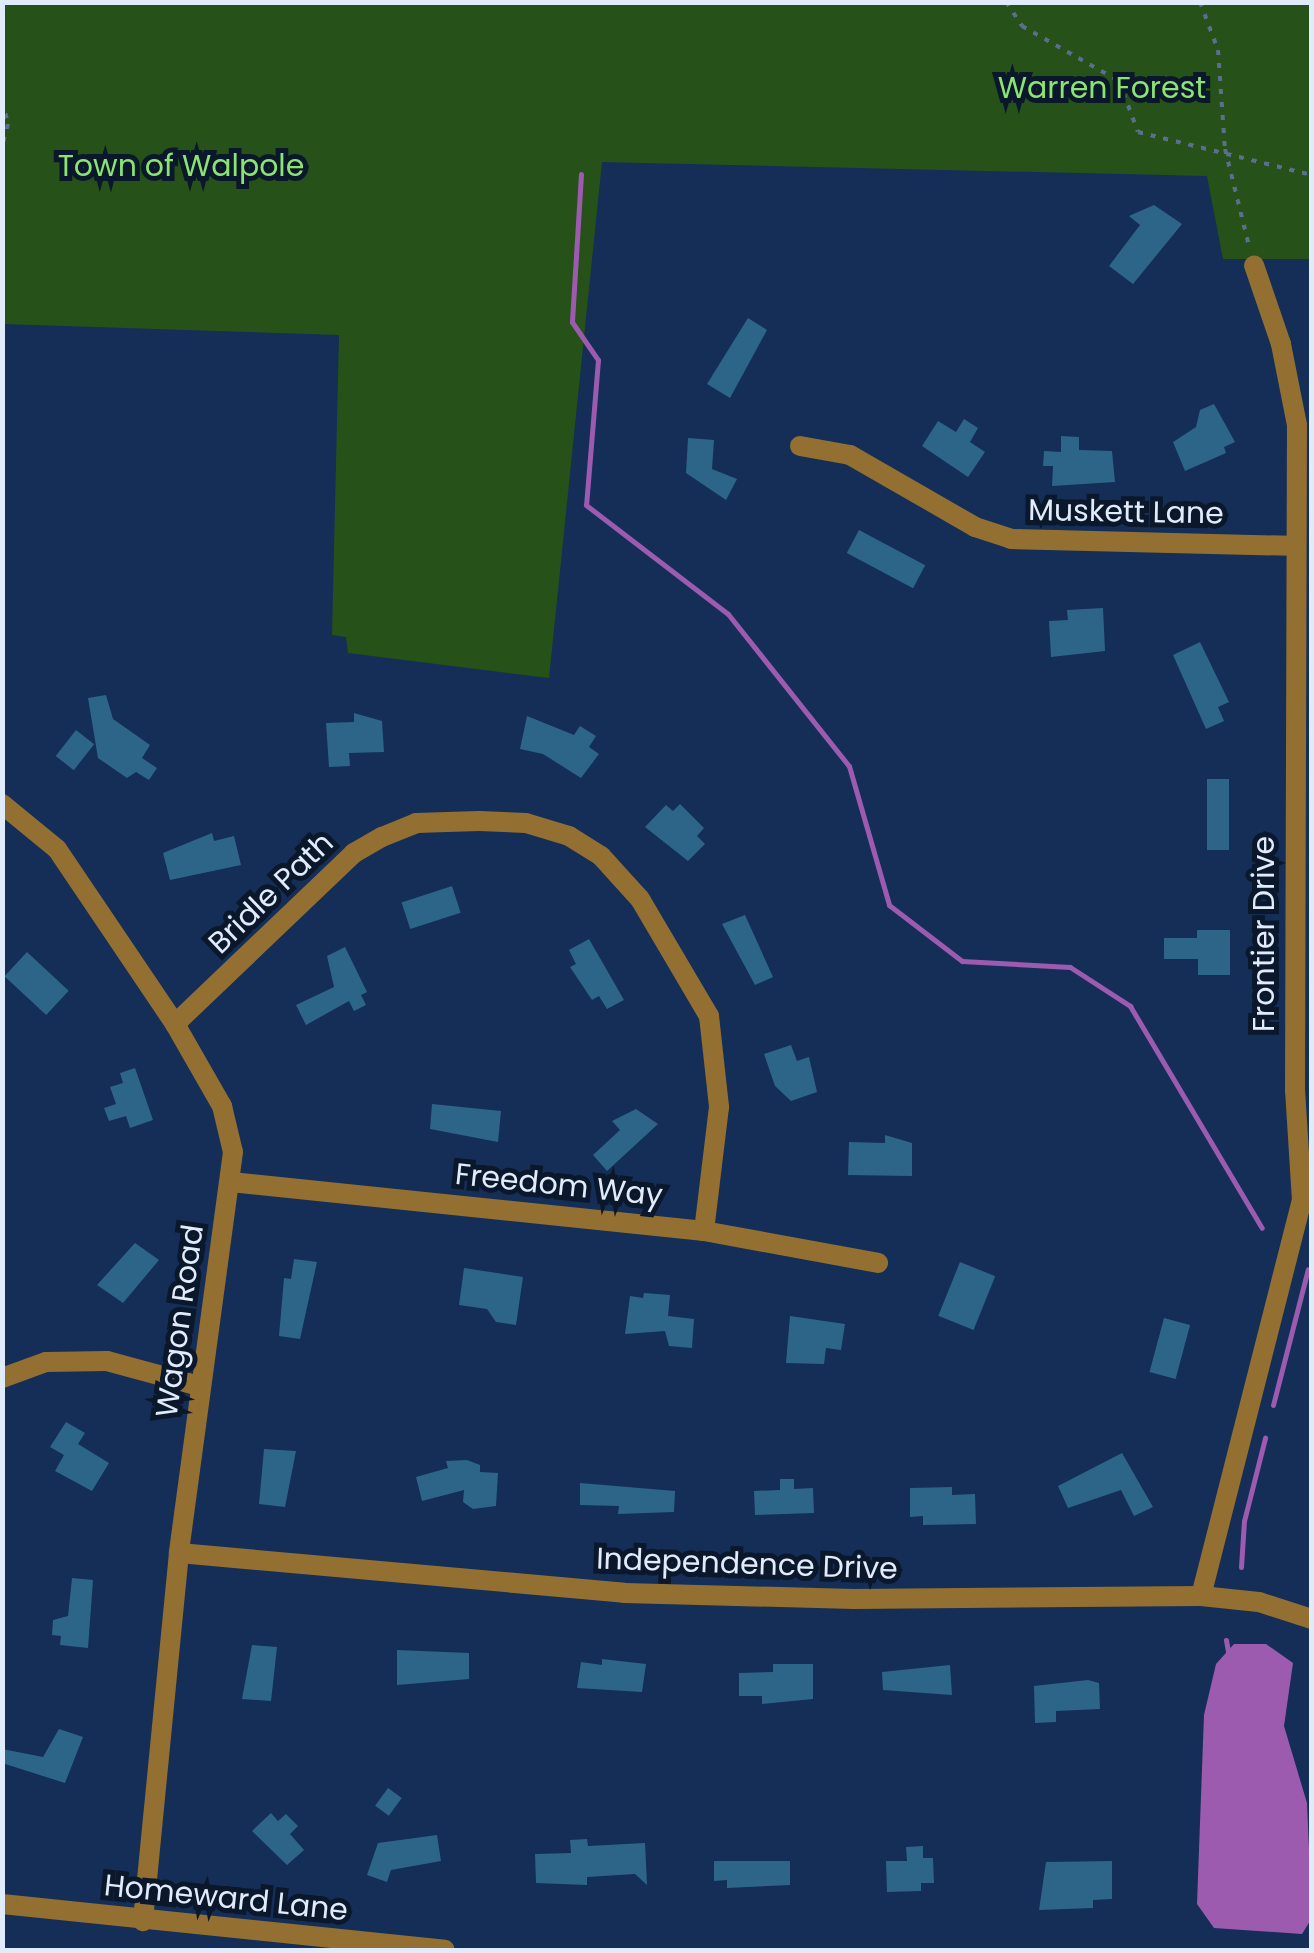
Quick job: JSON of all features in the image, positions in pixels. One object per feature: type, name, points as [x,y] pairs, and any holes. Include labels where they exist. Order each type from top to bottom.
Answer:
[{"type":"street","name":"Frontier Drive","points":[[1201,1596],[1302,1201],[1295,1091],[1292,546],[1297,425],[1281,344],[1254,265]]},
{"type":"street","name":"Muskett Lane","points":[[800,446],[850,454],[975,527],[1012,540],[1292,546]]},
{"type":"street","name":"Wagon Road","points":[[2,804],[58,849],[174,1024],[222,1106],[233,1147],[179,1553],[143,1921]]},
{"type":"street","name":"Bridle Path","points":[[174,1024],[354,853],[382,837],[416,823],[479,820],[526,823],[570,836],[601,856],[640,899],[709,1016],[719,1108],[704,1231]]},
{"type":"street","name":"Freedom Way","points":[[231,1182],[704,1231],[878,1263]]},
{"type":"street","points":[[2,1378],[46,1362],[107,1361],[200,1386]]},
{"type":"street","name":"Independence Drive","points":[[179,1553],[624,1593],[854,1599],[1201,1596],[1260,1602],[1312,1620]]},
{"type":"street","name":"Homeward Lane","points":[[2,1904],[444,1950]]},
{"type":"path","points":[[1006,2],[1022,26],[1119,82],[1138,132],[1312,175]]},
{"type":"path","points":[[1200,2],[1223,76],[1226,156],[1254,265]]},
{"type":"path","points":[[2,101],[8,124],[2,146]]},
{"type":"green space","points":[[3,3],[1311,3],[1311,259],[1223,259],[1207,176],[602,162],[549,678],[348,653],[346,637],[332,635],[339,335],[3,324]]},
{"type":"shaded area","points":[[1234,1644],[1266,1644],[1293,1663],[1284,1726],[1307,1803],[1312,1918],[1302,1934],[1214,1928],[1197,1904],[1204,1715],[1216,1664]]},
{"type":"building","points":[[1154,205],[1182,224],[1133,284],[1109,266],[1140,225],[1129,216]]},
{"type":"building","points":[[748,318],[767,330],[730,398],[707,384]]},
{"type":"building","points":[[1214,404],[1235,442],[1224,447],[1226,453],[1185,471],[1173,442],[1196,427],[1200,410]]},
{"type":"building","points":[[964,419],[978,428],[970,442],[985,452],[968,477],[922,446],[938,421],[956,432]]},
{"type":"building","points":[[1061,436],[1079,437],[1079,450],[1112,451],[1115,482],[1052,486],[1053,466],[1043,466],[1044,451],[1061,452]]},
{"type":"building","points":[[688,438],[714,440],[712,469],[737,479],[726,500],[686,473]]},
{"type":"building","points":[[859,530],[925,565],[913,588],[847,553]]},
{"type":"building","points":[[1103,608],[1105,651],[1051,657],[1049,621],[1068,620],[1067,610]]},
{"type":"building","points":[[1200,642],[1229,702],[1218,707],[1224,721],[1206,729],[1173,655]]},
{"type":"building","points":[[106,695],[113,719],[150,745],[142,758],[157,768],[149,780],[136,772],[127,778],[98,758],[88,698]]},
{"type":"building","points":[[354,713],[382,721],[384,752],[349,753],[350,766],[329,767],[326,723],[354,722]]},
{"type":"building","points":[[527,716],[574,735],[580,726],[596,736],[589,747],[599,754],[581,778],[543,754],[520,749]]},
{"type":"building","points":[[76,730],[94,744],[74,770],[56,756]]},
{"type":"building","points":[[1207,779],[1229,779],[1229,850],[1207,850]]},
{"type":"building","points":[[680,804],[704,828],[697,836],[705,844],[688,861],[645,827],[666,805],[673,811]]},
{"type":"building","points":[[212,833],[214,841],[234,836],[241,865],[170,880],[163,853]]},
{"type":"building","points":[[452,886],[461,913],[410,929],[402,902]]},
{"type":"building","points":[[745,915],[773,977],[755,985],[722,924]]},
{"type":"building","points":[[1197,930],[1230,930],[1230,975],[1198,975],[1198,959],[1164,959],[1164,938],[1197,938]]},
{"type":"building","points":[[589,939],[624,1000],[607,1009],[599,996],[592,1000],[570,967],[576,964],[569,950]]},
{"type":"building","points":[[345,947],[367,992],[361,995],[366,1005],[354,1011],[349,1001],[306,1025],[296,1005],[334,987],[327,956]]},
{"type":"building","points":[[27,952],[69,991],[46,1015],[4,976]]},
{"type":"building","points":[[791,1045],[797,1061],[809,1057],[817,1092],[791,1101],[775,1086],[764,1054]]},
{"type":"building","points":[[135,1068],[153,1120],[130,1128],[126,1116],[109,1121],[104,1108],[116,1104],[110,1087],[123,1083],[120,1073]]},
{"type":"building","points":[[432,1104],[501,1111],[498,1142],[430,1129]]},
{"type":"building","points":[[636,1109],[658,1124],[607,1171],[593,1155],[620,1130],[612,1121]]},
{"type":"building","points":[[885,1135],[912,1143],[912,1176],[848,1175],[849,1142],[885,1143]]},
{"type":"building","points":[[135,1243],[159,1260],[123,1303],[97,1285]]},
{"type":"building","points":[[294,1259],[317,1262],[300,1339],[279,1336],[284,1278],[291,1279]]},
{"type":"building","points":[[960,1262],[995,1276],[974,1330],[938,1316]]},
{"type":"building","points":[[464,1268],[523,1277],[516,1325],[496,1322],[487,1309],[459,1305]]},
{"type":"building","points":[[644,1293],[670,1295],[668,1316],[694,1319],[692,1348],[669,1346],[665,1331],[625,1334],[630,1296],[643,1298]]},
{"type":"building","points":[[790,1316],[845,1324],[841,1350],[826,1348],[824,1364],[786,1363]]},
{"type":"building","points":[[1164,1318],[1190,1325],[1176,1379],[1150,1372]]},
{"type":"building","points":[[66,1422],[85,1433],[78,1444],[109,1463],[92,1491],[55,1471],[64,1455],[50,1447]]},
{"type":"building","points":[[264,1449],[296,1451],[285,1507],[259,1504]]},
{"type":"building","points":[[1122,1453],[1153,1507],[1134,1516],[1121,1490],[1068,1508],[1058,1486]]},
{"type":"building","points":[[467,1460],[480,1465],[480,1472],[498,1473],[496,1506],[473,1509],[463,1502],[464,1490],[422,1501],[416,1477],[448,1468],[446,1461]]},
{"type":"building","points":[[780,1479],[794,1479],[794,1489],[813,1488],[814,1513],[755,1515],[754,1491],[780,1490]]},
{"type":"building","points":[[580,1483],[675,1491],[674,1512],[618,1514],[619,1506],[580,1505]]},
{"type":"building","points":[[952,1487],[952,1495],[975,1494],[976,1524],[923,1525],[923,1516],[910,1517],[910,1488]]},
{"type":"building","points":[[72,1578],[93,1580],[88,1648],[60,1645],[61,1636],[52,1635],[53,1620],[68,1616]]},
{"type":"building","points":[[252,1645],[277,1647],[271,1701],[242,1699]]},
{"type":"building","points":[[397,1650],[469,1653],[469,1679],[397,1685]]},
{"type":"building","points":[[602,1659],[646,1664],[642,1692],[577,1688],[581,1662],[602,1665]]},
{"type":"building","points":[[773,1664],[813,1664],[813,1699],[762,1704],[762,1696],[739,1696],[739,1673],[773,1672]]},
{"type":"building","points":[[950,1665],[952,1695],[883,1690],[882,1672]]},
{"type":"building","points":[[1088,1680],[1099,1683],[1100,1709],[1056,1711],[1056,1722],[1035,1723],[1034,1686]]},
{"type":"building","points":[[59,1729],[83,1737],[65,1783],[2,1763],[2,1749],[43,1757]]},
{"type":"building","points":[[388,1788],[402,1798],[389,1816],[375,1806]]},
{"type":"building","points":[[271,1813],[278,1821],[286,1814],[298,1826],[290,1834],[304,1850],[287,1865],[252,1831]]},
{"type":"building","points":[[437,1835],[441,1861],[391,1870],[387,1882],[367,1875],[378,1843]]},
{"type":"building","points":[[587,1839],[588,1846],[645,1843],[647,1885],[635,1874],[587,1877],[587,1885],[536,1883],[535,1854],[571,1853],[570,1840]]},
{"type":"building","points":[[923,1846],[923,1858],[933,1858],[934,1883],[921,1883],[921,1891],[887,1892],[886,1861],[907,1861],[906,1847]]},
{"type":"building","points":[[714,1861],[790,1861],[790,1885],[727,1888],[727,1880],[714,1881]]},
{"type":"building","points":[[1112,1861],[1112,1899],[1093,1900],[1093,1908],[1039,1910],[1046,1862]]},
{"type":"waterway","points":[[581,174],[572,322],[598,360],[586,505],[728,614],[849,766],[889,905],[962,961],[1070,967],[1130,1006],[1262,1228]]},
{"type":"waterway","points":[[1273,1405],[1308,1269]]},
{"type":"waterway","points":[[1241,1567],[1244,1521],[1265,1438]]},
{"type":"waterway","points":[[1226,1640],[1229,1657]]},
{"type":"park label","name":"Warren Forest","points":[[1102,88]]},
{"type":"park label","name":"Town of Walpole","points":[[181,166]]}]
